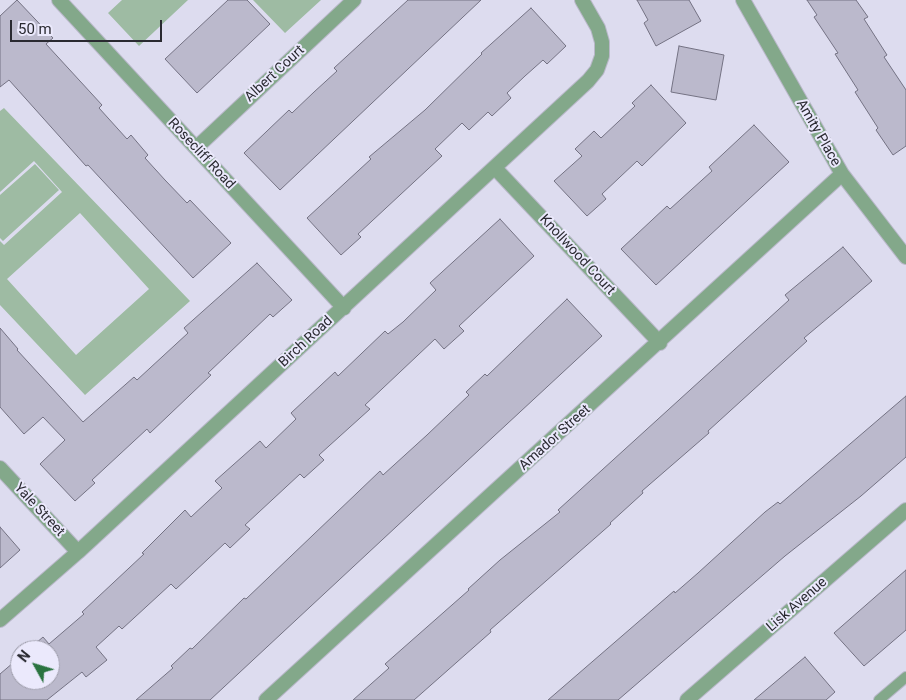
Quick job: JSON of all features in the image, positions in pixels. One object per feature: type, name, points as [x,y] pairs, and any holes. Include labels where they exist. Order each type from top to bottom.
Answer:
[{"type":"street","name":"Rosecliff Road","points":[[59,0],[344,308]]},
{"type":"street","name":"Albert Court","points":[[196,148],[354,0]]},
{"type":"street","name":"Birch Road","points":[[0,620],[78,552],[588,81],[597,70],[602,56],[602,42],[598,28],[582,0]]},
{"type":"street","name":"Amity Place","points":[[743,0],[842,174],[906,257]]},
{"type":"street","name":"Knollwood Court","points":[[495,168],[660,343]]},
{"type":"street","name":"Amador Street","points":[[266,700],[660,343],[842,174]]},
{"type":"street","name":"Yale Street","points":[[0,468],[78,552]]},
{"type":"street","name":"Lisk Avenue","points":[[688,700],[906,510]]},
{"type":"lane","points":[[879,700],[906,677]]},
{"type":"green space","points":[[122,0],[188,0],[139,46],[108,13]]},
{"type":"green space","points":[[253,0],[321,0],[285,33]]},
{"type":"green space","points":[[4,108],[190,301],[85,395],[0,305],[0,241],[4,245],[62,192],[34,161],[0,192],[0,111]],"holes":[[[80,213],[149,289],[76,355],[7,279]]]},
{"type":"green space","points":[[35,164],[59,190],[3,241],[0,238],[0,195]]},
{"type":"building","points":[[17,0],[53,38],[46,44],[102,105],[99,108],[127,139],[131,135],[148,155],[145,158],[165,180],[187,203],[190,200],[231,243],[193,278],[88,165],[86,166],[9,80],[0,87],[0,16]]},
{"type":"building","points":[[228,0],[247,0],[270,24],[197,93],[165,59]]},
{"type":"building","points":[[408,0],[481,0],[280,190],[244,153],[289,110],[292,113],[337,71],[334,68]]},
{"type":"building","points":[[637,0],[689,0],[701,21],[656,46],[644,23],[648,20]]},
{"type":"building","points":[[807,0],[856,0],[868,17],[864,19],[887,55],[884,57],[906,90],[906,146],[893,155],[876,130],[878,128],[855,92],[858,90],[835,54],[838,53],[814,17],[817,15]]},
{"type":"building","points":[[531,8],[566,46],[547,64],[543,60],[507,93],[511,98],[492,116],[488,112],[469,130],[462,123],[435,149],[442,156],[358,234],[361,237],[341,255],[307,218],[371,159],[369,157],[425,110],[481,53]]},
{"type":"building","points":[[679,46],[724,55],[716,100],[671,92]]},
{"type":"building","points":[[651,85],[686,123],[642,166],[637,161],[602,194],[606,199],[587,216],[554,181],[582,156],[575,149],[594,131],[601,138],[635,106],[632,103]]},
{"type":"building","points":[[754,125],[789,162],[656,285],[621,249],[667,206],[670,209],[712,171],[709,167]]},
{"type":"building","points":[[500,219],[534,256],[459,326],[464,331],[444,349],[435,339],[365,405],[370,409],[319,455],[324,460],[304,478],[300,474],[245,525],[250,529],[230,548],[225,543],[176,589],[171,584],[122,629],[119,626],[96,647],[107,660],[86,677],[82,672],[60,690],[60,640],[54,640],[84,614],[82,612],[144,554],[142,553],[185,510],[191,517],[222,488],[215,481],[260,441],[266,448],[296,419],[291,413],[335,372],[338,376],[385,331],[388,334],[403,322],[436,290],[430,283]]},
{"type":"building","points":[[843,247],[872,281],[804,338],[807,341],[708,431],[709,433],[642,491],[643,493],[611,524],[490,630],[491,632],[414,700],[353,700],[389,668],[385,664],[500,560],[560,512],[558,510],[789,300],[785,295]]},
{"type":"building","points":[[257,263],[292,300],[273,317],[270,314],[208,373],[211,375],[150,433],[147,429],[92,480],[95,483],[75,501],[40,464],[65,440],[43,417],[24,434],[0,407],[0,328],[17,350],[83,422],[134,377],[137,380],[188,333],[184,328]]},
{"type":"building","points":[[567,299],[602,336],[210,700],[136,700],[173,668],[171,666],[190,648],[192,649],[244,598],[246,599],[380,471],[383,475],[427,435],[469,395],[466,392],[485,374],[487,376]]},
{"type":"building","points":[[906,396],[906,457],[861,496],[785,556],[618,700],[548,700],[674,591],[675,593],[765,512],[778,502],[780,504]]},
{"type":"building","points":[[0,527],[20,550],[0,568]]},
{"type":"building","points":[[906,570],[906,630],[864,666],[834,633]]},
{"type":"building","points":[[805,657],[835,692],[826,700],[754,700]]},
{"type":"building","points":[[10,666],[10,690],[60,690],[47,700],[0,700],[0,674]]}]
